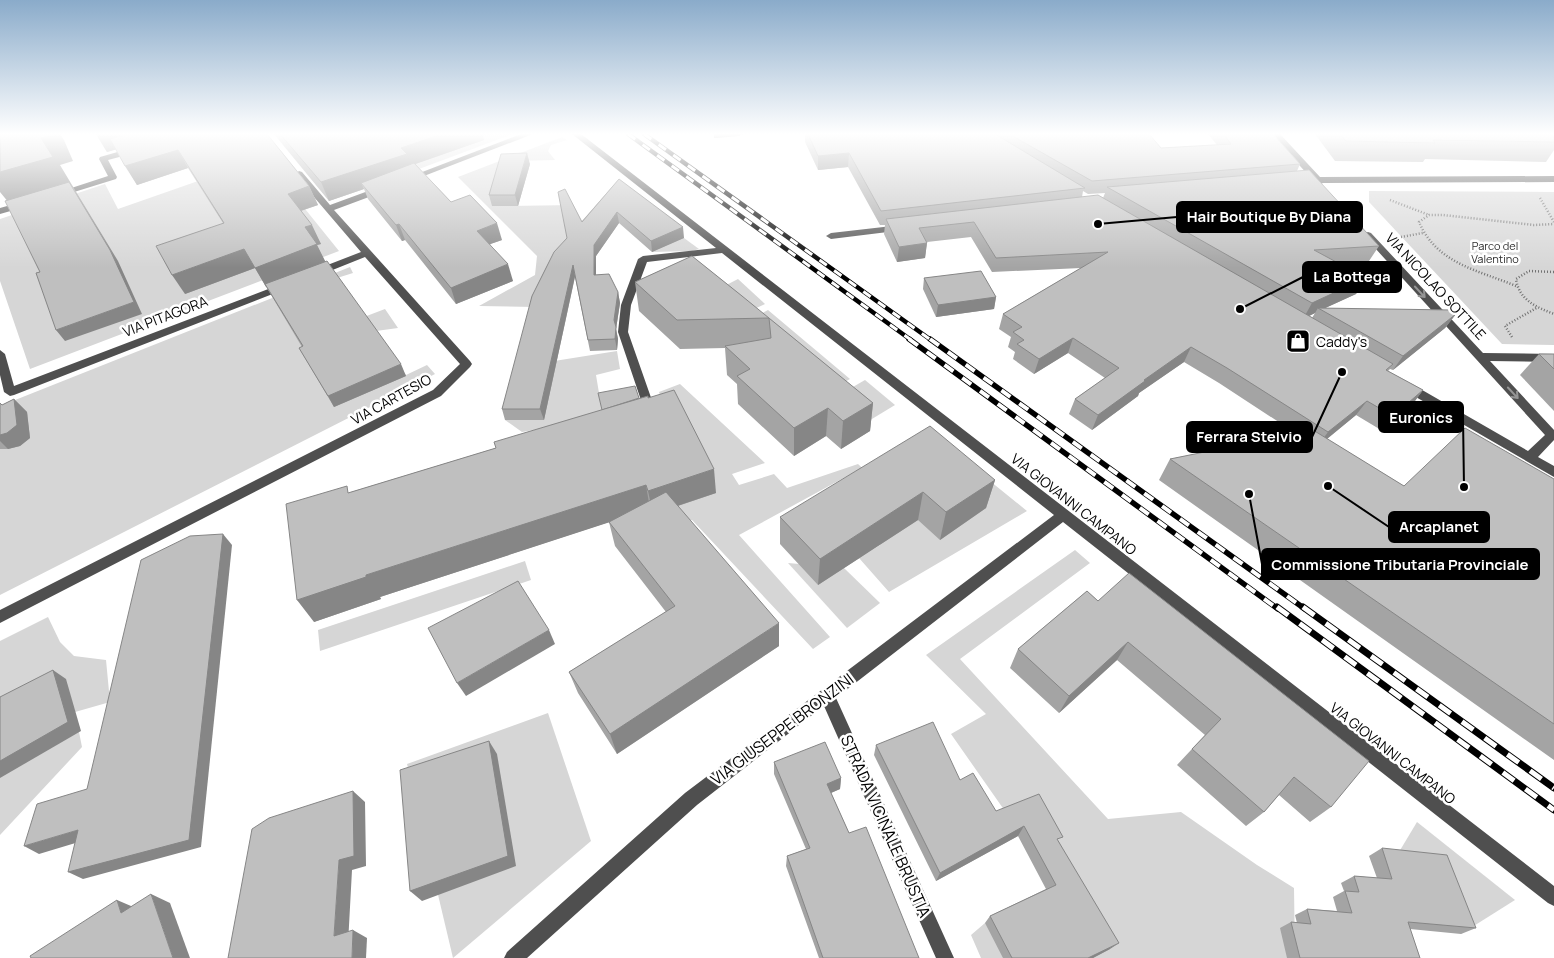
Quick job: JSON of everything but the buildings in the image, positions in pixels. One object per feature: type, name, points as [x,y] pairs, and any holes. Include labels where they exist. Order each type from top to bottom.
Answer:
[{"type":"street","points":[[47,197],[107,179]]},
{"type":"street","name":"VIA CARTESIO","points":[[0,617],[437,393],[466,364],[303,179]]},
{"type":"street","points":[[328,209],[410,179]]},
{"type":"street","name":"VIA GIOVANNI CAMPANO","points":[[633,179],[1554,897]]},
{"type":"street","points":[[1287,182],[1316,179],[1554,180]]},
{"type":"street","points":[[1316,179],[1330,193]]},
{"type":"street","points":[[0,212],[38,200]]},
{"type":"street","points":[[831,236],[910,226]]},
{"type":"street","name":"VIA NICOLAO SOTTILE","points":[[1362,229],[1552,435],[1529,458]]},
{"type":"street","points":[[649,409],[623,332],[626,305],[643,259],[725,250]]},
{"type":"street","name":"VIA PITAGORA","points":[[0,354],[10,392],[367,253]]},
{"type":"street","points":[[1480,357],[1554,358]]},
{"type":"street","points":[[1398,382],[1554,472]]},
{"type":"street","name":"VIA GIUSEPPE BRONZINI","points":[[513,958],[690,799],[1063,515]]},
{"type":"street","name":"STRADA VICINALE BRUSTIA","points":[[827,695],[945,958]]},
{"type":"path","points":[[1383,199],[1429,215],[1466,216],[1534,225],[1554,223],[1537,192]]},
{"type":"path","points":[[1429,215],[1419,222],[1423,233],[1434,246],[1452,260],[1497,276],[1516,286]]},
{"type":"path","points":[[1402,237],[1423,233]]},
{"type":"path","points":[[1554,272],[1530,271],[1520,274],[1516,279],[1516,286],[1520,293],[1538,308],[1554,314]]},
{"type":"path","points":[[1513,338],[1505,326],[1538,308]]},
{"type":"green space","points":[[205,179],[281,179],[339,251],[30,369],[0,281],[0,219],[105,184],[118,209]]},
{"type":"green space","points":[[460,179],[508,179],[503,206],[574,205],[573,246],[535,307],[479,306],[535,275],[537,256]]},
{"type":"green space","name":"Parco del Valentino","points":[[1369,191],[1554,192],[1554,345],[1502,344],[1369,202]]},
{"type":"green space","points":[[684,238],[699,249],[692,251],[652,252]]},
{"type":"green space","points":[[350,267],[353,273],[337,278],[364,317],[385,309],[398,328],[376,331],[406,375],[427,365],[435,374],[0,595],[0,406]]},
{"type":"green space","points":[[738,279],[765,304],[735,318],[707,295]]},
{"type":"green space","points":[[768,310],[850,379],[824,393],[743,324]]},
{"type":"green space","points":[[617,351],[620,369],[596,375],[603,417],[663,405],[659,392],[680,384],[765,463],[732,474],[739,485],[774,474],[787,488],[858,464],[872,477],[862,468],[739,535],[830,637],[813,649],[692,520],[645,535],[598,419],[522,432],[505,420],[548,362]]},
{"type":"green space","points":[[865,380],[895,405],[862,425],[832,399]]},
{"type":"green space","points":[[932,434],[1027,511],[889,592],[859,558],[880,545],[925,454]]},
{"type":"green space","points":[[1075,550],[1090,563],[960,659],[1108,819],[1181,812],[1257,865],[1294,888],[1295,958],[981,958],[971,935],[985,923],[1109,949],[1007,814],[951,734],[986,714],[926,655]]},
{"type":"green space","points":[[525,561],[531,580],[320,651],[318,630]]},
{"type":"green space","points":[[788,563],[844,568],[880,603],[847,628]]},
{"type":"green space","points":[[48,617],[60,642],[74,656],[106,660],[110,702],[75,712],[82,747],[0,835],[0,641]]},
{"type":"green space","points":[[548,713],[591,841],[453,958],[407,764]]},
{"type":"green space","points":[[1417,822],[1515,900],[1461,934],[1390,867]]},
{"type":"railway","points":[[689,179],[911,340]]},
{"type":"railway","points":[[706,179],[931,340]]},
{"type":"railway","points":[[909,339],[1278,609]]},
{"type":"railway","points":[[930,339],[1305,609]]},
{"type":"railway","points":[[1277,607],[1554,810]]},
{"type":"railway","points":[[1303,607],[1554,788]]},
{"type":"place","name":"Hair Boutique By Diana","points":[[1098,224]]},
{"type":"place","name":"La Bottega","points":[[1240,309]]},
{"type":"place","name":"Caddy's","points":[[1298,341]]},
{"type":"place","name":"Ferrara Stelvio","points":[[1342,372]]},
{"type":"place","name":"Arcaplanet","points":[[1328,486]]},
{"type":"place","name":"Euronics","points":[[1464,487]]},
{"type":"place","name":"Commissione Tributaria Provinciale","points":[[1249,494]]}]
